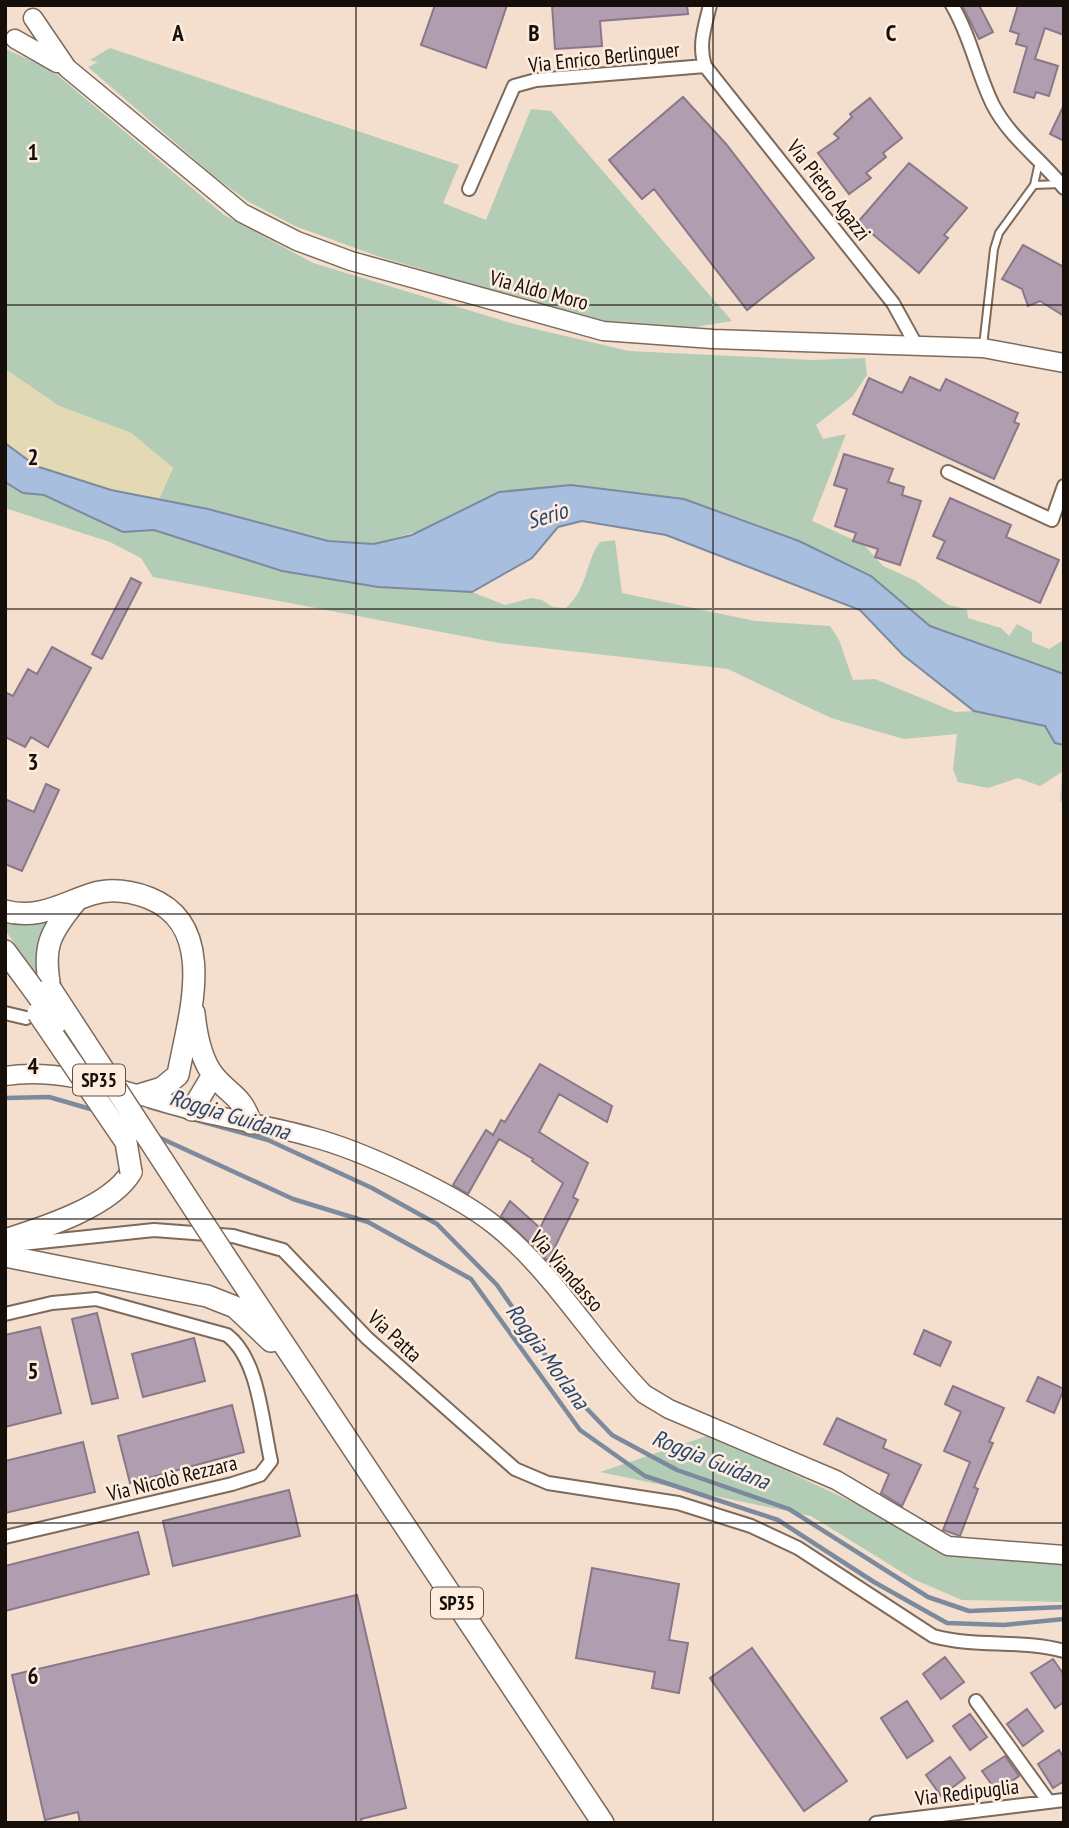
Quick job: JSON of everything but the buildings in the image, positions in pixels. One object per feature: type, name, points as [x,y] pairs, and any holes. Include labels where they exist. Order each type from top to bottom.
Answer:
[{"type":"highway","points":[[5,911],[37,914],[115,890],[134,892],[154,900],[176,916],[191,938],[194,961],[192,993],[178,1075],[192,1110]]},
{"type":"highway","points":[[78,900],[55,927],[45,960],[50,988],[174,1182]]},
{"type":"highway","name":"SP35","points":[[5,954],[22,982],[174,1182],[225,1256],[603,1823]]},
{"type":"highway","points":[[5,1240],[99,1202],[123,1186],[131,1172],[126,1142],[22,982]]},
{"type":"highway","points":[[192,993],[195,1027],[204,1058],[214,1075],[244,1103],[251,1123]]},
{"type":"highway","points":[[139,1095],[162,1088],[178,1075]]},
{"type":"highway","points":[[192,1110],[214,1075]]},
{"type":"highway","points":[[5,1256],[206,1296],[234,1307],[260,1329],[310,1384]]},
{"type":"street","name":"Via Enrico Berlinguer","points":[[469,189],[513,86],[536,80],[705,66],[701,47],[710,5]]},
{"type":"street","points":[[951,5],[967,35],[992,104],[1005,125],[1062,186]]},
{"type":"street","name":"Via Aldo Moro","points":[[10,39],[26,31],[32,12]]},
{"type":"street","name":"Via Aldo Moro","points":[[32,12],[67,68]]},
{"type":"street","name":"Via Aldo Moro","points":[[10,39],[67,68],[242,214],[297,241],[351,261],[603,331],[713,339],[915,343],[983,348],[1064,363]]},
{"type":"street","name":"Via Pietro Agazzi","points":[[705,66],[893,303],[915,343]]},
{"type":"street","points":[[1038,357],[1064,356]]},
{"type":"street","points":[[948,472],[1052,520],[1064,486]]},
{"type":"street","points":[[5,1013],[26,1018]]},
{"type":"street","name":"Via Viandasso","points":[[5,1076],[54,1074],[334,1144],[446,1194],[493,1224],[529,1258],[622,1372],[645,1394],[669,1409],[836,1480],[948,1546],[1064,1555]]},
{"type":"street","name":"Via Patta","points":[[5,1246],[154,1230],[233,1236],[283,1250],[367,1338],[515,1469],[548,1483],[678,1503],[751,1526],[798,1548],[933,1636],[954,1641],[1029,1643],[1064,1651]]},
{"type":"street","name":"Via Nicolò Rezzara","points":[[5,1314],[52,1303],[96,1299],[227,1335],[239,1344],[250,1362],[271,1461],[260,1475],[232,1484],[5,1537]]},
{"type":"street","points":[[976,1701],[1049,1801]]},
{"type":"street","name":"Via Redipuglia","points":[[876,1823],[1064,1800]]},
{"type":"lane","points":[[983,348],[994,248],[1009,219],[1034,185],[1039,162]]},
{"type":"lane","points":[[1034,185],[1062,186]]},
{"type":"green space","points":[[110,48],[459,165],[443,203],[486,220],[531,109],[551,111],[732,321],[695,327],[616,321],[582,326],[546,306],[377,256],[295,226],[249,202],[216,178],[88,67],[98,62],[90,60]]},
{"type":"green space","points":[[5,49],[49,68],[224,215],[313,263],[514,324],[629,351],[813,360],[865,358],[867,375],[852,397],[816,425],[823,439],[846,434],[812,521],[863,544],[883,566],[916,581],[948,605],[967,609],[968,618],[1001,628],[1009,636],[1017,624],[1032,632],[1032,642],[1049,649],[1064,640],[1064,674],[930,626],[871,576],[799,541],[499,492],[436,526],[374,544],[328,541],[208,509],[159,499],[173,468],[131,433],[59,406],[5,369]]},
{"type":"green space","points":[[5,482],[23,493],[44,495],[123,532],[154,530],[283,571],[377,587],[472,592],[505,605],[531,598],[542,600],[553,607],[566,608],[579,592],[600,542],[615,540],[622,593],[755,621],[830,626],[839,640],[853,680],[875,679],[955,712],[974,711],[1046,726],[1055,743],[1064,745],[1064,796],[1060,803],[1062,772],[1040,786],[1018,778],[988,788],[958,782],[953,769],[957,734],[904,739],[831,718],[728,669],[499,643],[153,577],[141,558],[110,542],[5,508]]},
{"type":"green space","points":[[56,914],[44,984],[5,930],[5,917]]},
{"type":"green space","points":[[710,1435],[876,1513],[972,1545],[1064,1548],[1064,1602],[962,1600],[913,1579],[811,1516],[600,1472]]},
{"type":"sand","points":[[5,369],[59,406],[131,433],[173,468],[159,499],[111,490],[36,466],[5,443]]},
{"type":"water","name":"Serio","points":[[5,443],[36,466],[111,490],[208,509],[328,541],[374,544],[412,535],[499,492],[571,485],[684,499],[799,541],[871,576],[930,626],[1064,674],[1064,745],[1055,743],[1045,726],[974,711],[903,655],[860,610],[666,535],[582,521],[558,527],[532,558],[472,592],[378,587],[282,571],[154,530],[123,532],[44,495],[23,493],[5,482]]},
{"type":"waterway","name":"Roggia Morlana","points":[[5,1098],[49,1097],[94,1110]]},
{"type":"waterway","name":"Roggia Guidana","points":[[149,1107],[268,1140],[372,1188],[437,1224],[497,1285],[571,1392],[612,1435],[677,1470],[789,1509],[928,1597],[969,1611],[1064,1607]]},
{"type":"waterway","name":"Roggia Morlana","points":[[156,1136],[293,1199],[368,1222],[471,1279],[580,1430],[645,1476],[778,1520],[874,1582],[947,1623],[1004,1625],[1064,1619]]}]
